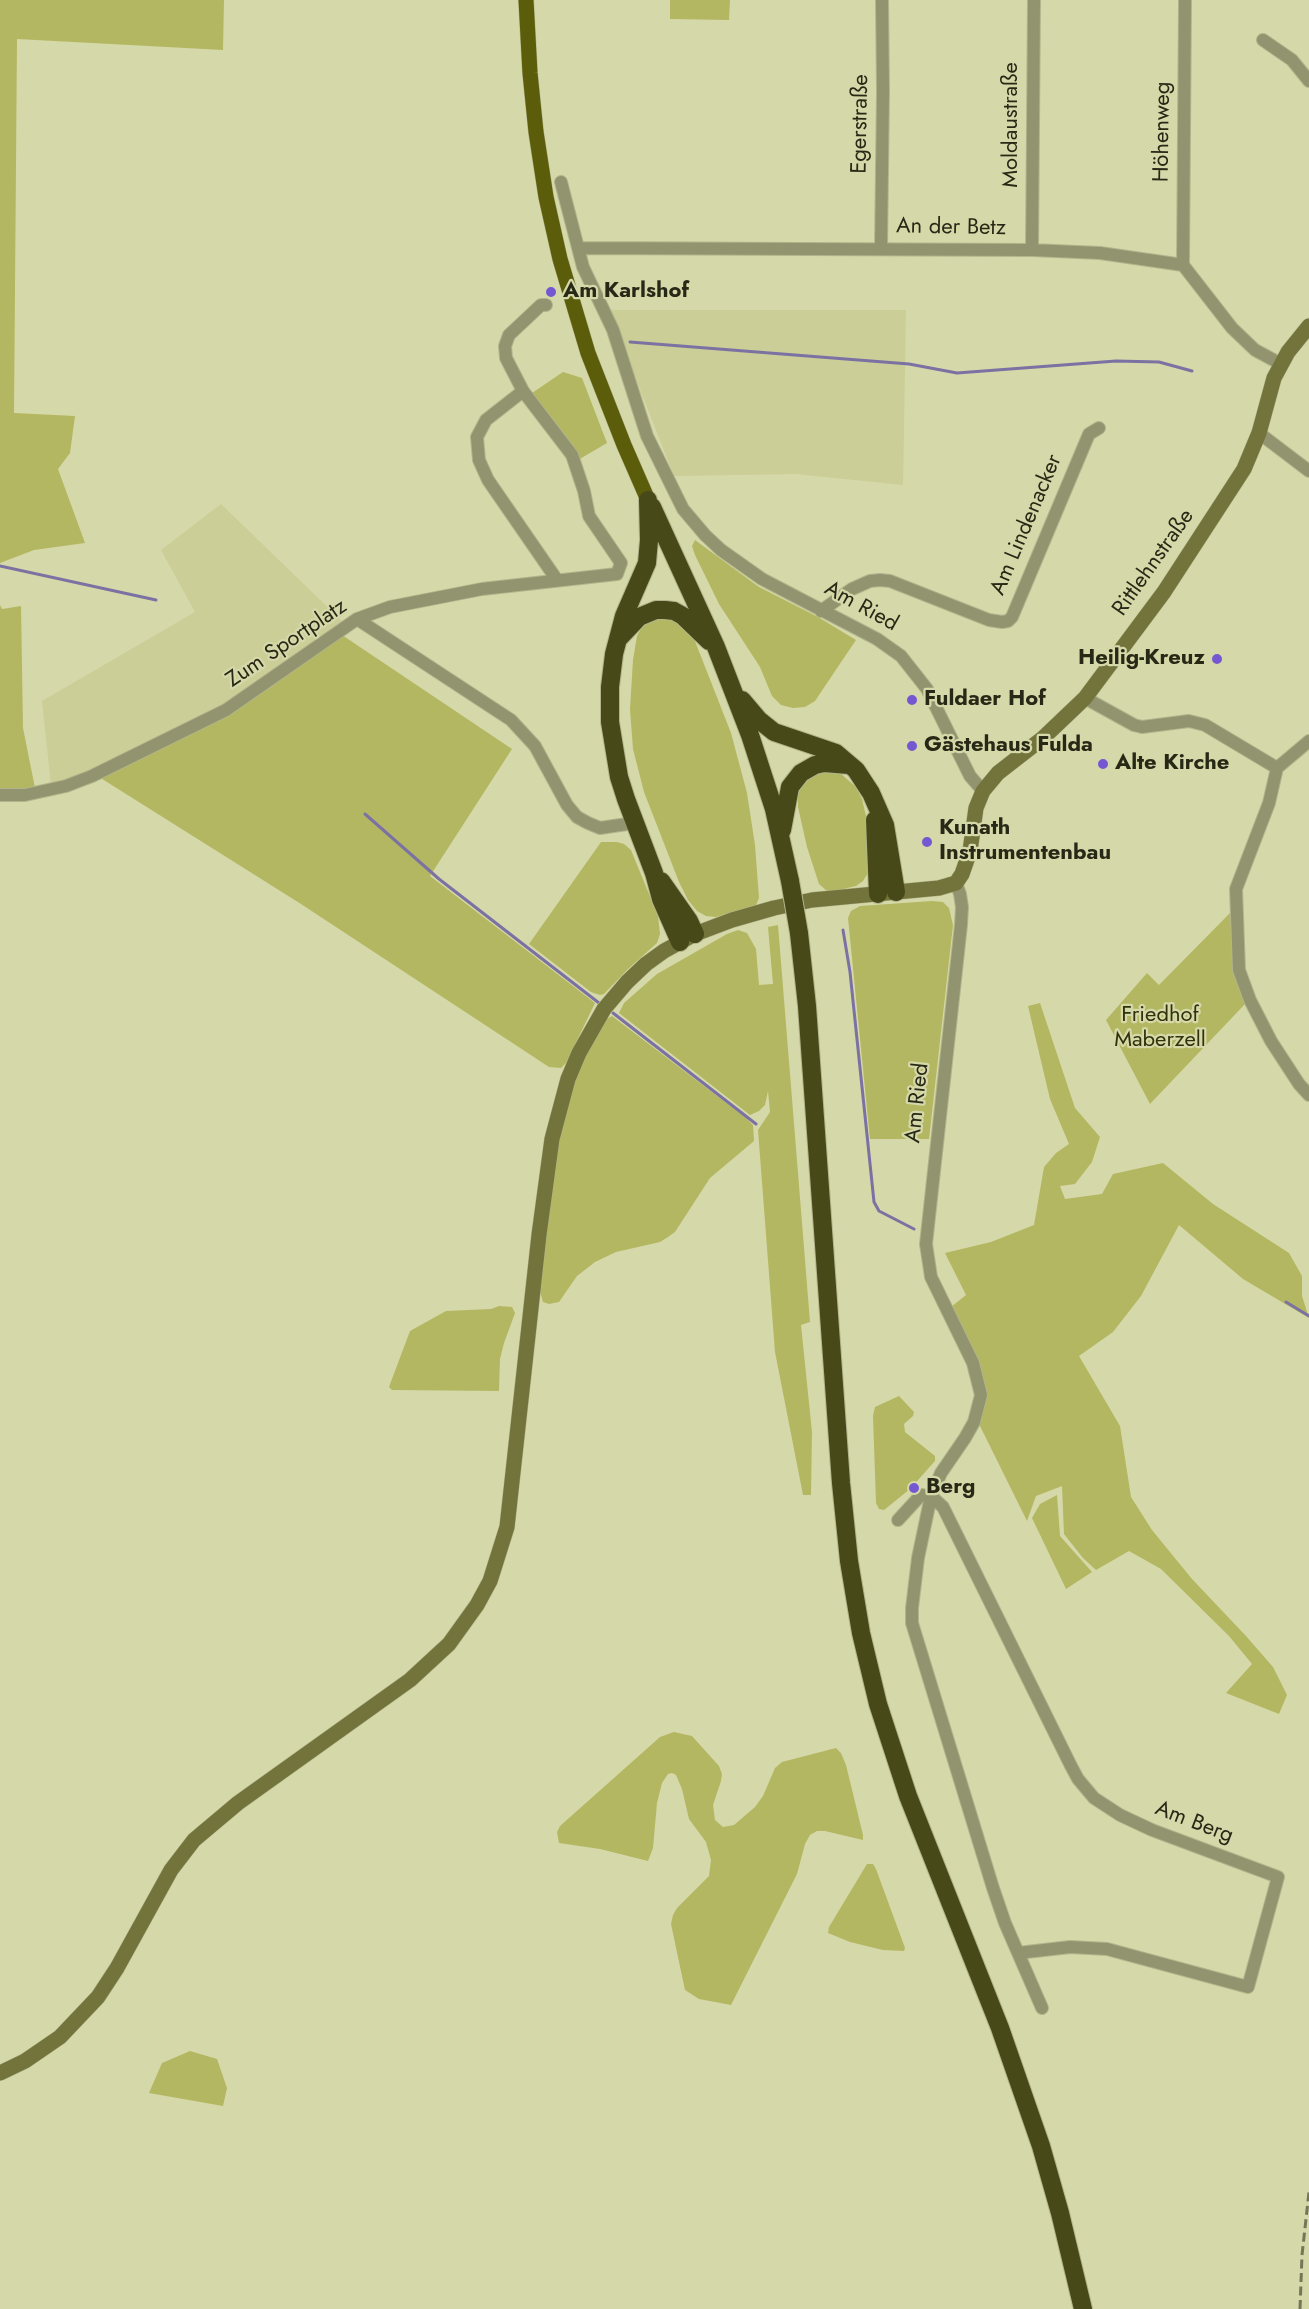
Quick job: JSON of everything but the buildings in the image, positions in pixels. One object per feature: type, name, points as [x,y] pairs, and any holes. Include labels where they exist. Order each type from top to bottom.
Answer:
[{"type":"highway","points":[[648,500],[647,563],[624,616],[612,669],[610,722],[619,777],[654,873],[661,899],[688,938]]},
{"type":"highway","points":[[648,500],[716,647],[733,690],[766,782],[790,881],[799,933],[808,1017],[841,1483],[849,1561],[861,1633],[878,1704],[908,1796],[1003,2038],[1041,2146],[1083,2309]]},
{"type":"highway","points":[[619,638],[639,617],[656,610],[664,610],[674,611],[683,616],[716,647]]},
{"type":"highway","points":[[733,690],[766,727],[785,736],[836,753],[864,781],[885,825],[887,893]]},
{"type":"highway","points":[[781,837],[790,788],[801,772],[824,763],[849,765]]},
{"type":"main road","points":[[526,0],[536,132],[555,239],[588,353],[619,435],[648,500]]},
{"type":"street","name":"Egerstraße","points":[[881,248],[882,0]]},
{"type":"street","name":"Moldaustraße","points":[[1032,250],[1034,0]]},
{"type":"street","name":"Höhenweg","points":[[1183,265],[1185,0]]},
{"type":"street","points":[[1263,40],[1292,60],[1309,81]]},
{"type":"street","name":"Am Ried","points":[[561,182],[589,282],[613,330],[647,436],[683,509],[705,535],[762,579],[877,639],[901,656],[927,689],[970,776],[982,791]]},
{"type":"street","name":"An der Betz","points":[[578,248],[1032,250],[1100,253],[1183,265]]},
{"type":"street","points":[[1183,265],[1232,328],[1255,350],[1281,364]]},
{"type":"street","points":[[546,305],[541,305],[509,335],[505,346],[506,358],[523,391],[486,420],[477,437],[479,460],[488,480],[557,580]]},
{"type":"street","name":"Rittlehnstraße","points":[[982,791],[998,774],[1043,738],[1085,698],[1164,592],[1244,470],[1258,433],[1274,378],[1281,364],[1309,326]]},
{"type":"street","name":"Zum Sportplatz","points":[[0,795],[25,795],[66,786],[92,776],[226,710],[357,619],[390,607],[482,589],[617,574],[621,563],[589,516],[584,491],[572,455],[523,391]]},
{"type":"street","name":"Am Lindenacker","points":[[821,611],[852,589],[880,580],[890,581],[989,620],[1008,621],[1012,617],[1089,434],[1099,428]]},
{"type":"street","points":[[1258,433],[1309,471]]},
{"type":"street","points":[[357,619],[511,720],[536,746],[567,805],[577,817],[600,828],[634,823]]},
{"type":"street","points":[[1085,698],[1134,725],[1152,726],[1189,721],[1205,725],[1277,768]]},
{"type":"street","points":[[1309,741],[1277,768],[1269,803],[1236,889],[1239,970],[1250,1000],[1271,1041],[1299,1084],[1309,1095]]},
{"type":"street","points":[[0,2073],[25,2061],[60,2037],[98,1996],[117,1968],[171,1870],[194,1840],[238,1803],[410,1680],[449,1644],[477,1605],[490,1581],[507,1527],[546,1174],[559,1109],[579,1053],[604,1009],[646,964],[688,938],[732,920],[812,900],[939,888],[956,883],[963,874],[970,851],[975,808],[982,791]]},
{"type":"street","name":"Am Ried","points":[[931,1496],[941,1473],[966,1438],[981,1395],[973,1363],[931,1277],[926,1244],[961,925],[962,907],[956,883]]},
{"type":"street","points":[[898,1520],[921,1495],[931,1496],[918,1558],[912,1623],[993,1888],[1042,2008]]},
{"type":"street","name":"Am Berg","points":[[931,1496],[943,1507],[1071,1766],[1086,1790],[1120,1815],[1152,1830],[1278,1877],[1248,1987],[1107,1949],[1070,1947],[1018,1953]]},
{"type":"shaded area","points":[[609,310],[906,310],[903,485],[796,474],[674,476]]},
{"type":"shaded area","points":[[221,504],[343,622],[224,708],[93,772],[51,785],[42,701],[195,612],[161,550]]},
{"type":"green space","points":[[0,0],[224,0],[223,50],[17,39],[14,413],[75,416],[70,453],[58,469],[85,543],[34,550],[0,563]]},
{"type":"green space","points":[[670,0],[730,0],[729,20],[670,19]]},
{"type":"green space","points":[[563,372],[582,378],[607,443],[578,460],[532,393]]},
{"type":"green space","points":[[695,540],[759,587],[818,617],[856,640],[815,701],[805,707],[793,708],[781,705],[772,696],[760,667],[719,604],[695,555],[692,546]]},
{"type":"green space","points":[[0,605],[2,609],[21,606],[23,728],[35,788],[0,788]]},
{"type":"green space","points":[[658,617],[675,620],[693,636],[731,733],[747,793],[755,845],[759,898],[756,905],[716,917],[706,916],[697,911],[688,900],[679,882],[644,792],[633,749],[630,709],[637,636],[642,627]]},
{"type":"green space","points":[[342,635],[512,749],[430,876],[595,1003],[566,1063],[561,1068],[549,1067],[301,904],[99,777],[233,712]]},
{"type":"green space","points":[[819,771],[840,773],[856,787],[862,799],[869,829],[868,873],[856,886],[831,892],[819,884],[807,847],[798,807],[798,794],[803,783],[809,776]]},
{"type":"green space","points":[[601,842],[617,842],[631,850],[658,916],[660,934],[657,943],[604,994],[600,995],[591,992],[529,944]]},
{"type":"green space","points":[[943,902],[949,908],[953,925],[929,1139],[870,1139],[848,918],[851,911],[860,906]]},
{"type":"green space","name":"Friedhof Maberzell","points":[[1232,911],[1236,973],[1245,1004],[1150,1104],[1106,1020],[1147,973],[1159,985]]},
{"type":"green space","points":[[778,925],[810,1322],[801,1325],[812,1432],[811,1495],[803,1495],[775,1352],[758,1130],[770,1112],[768,1091],[765,1105],[750,1115],[619,1013],[624,1003],[657,974],[738,930],[747,933],[756,949],[759,985],[773,984],[768,927]]},
{"type":"green space","points":[[1040,1003],[1075,1108],[1100,1137],[1092,1162],[1075,1184],[1060,1186],[1065,1199],[1102,1194],[1113,1174],[1163,1163],[1213,1204],[1289,1253],[1302,1276],[1302,1296],[1309,1318],[1243,1279],[1179,1225],[1141,1296],[1113,1332],[1079,1356],[1120,1426],[1131,1497],[1152,1530],[1192,1579],[1273,1667],[1287,1695],[1279,1714],[1226,1693],[1252,1664],[1229,1636],[1161,1569],[1129,1551],[1096,1570],[1083,1558],[1064,1534],[1062,1486],[1036,1496],[1027,1521],[980,1426],[981,1409],[951,1307],[966,1295],[945,1253],[991,1242],[1034,1225],[1044,1167],[1056,1153],[1069,1144],[1050,1099],[1028,1006]]},
{"type":"green space","points":[[612,1016],[746,1118],[753,1125],[754,1141],[710,1178],[675,1232],[660,1242],[616,1252],[595,1262],[577,1276],[559,1302],[549,1304],[543,1302],[539,1288],[560,1125],[584,1056],[607,1019]]},
{"type":"green space","points":[[499,1306],[512,1307],[515,1313],[500,1359],[499,1391],[392,1390],[389,1387],[410,1331],[446,1311],[491,1309]]},
{"type":"green space","points":[[899,1396],[914,1412],[904,1424],[905,1432],[935,1456],[935,1461],[910,1489],[884,1510],[879,1509],[876,1503],[873,1416],[875,1407]]},
{"type":"green space","points":[[1057,1495],[1060,1536],[1092,1572],[1066,1589],[1032,1518],[1040,1504]]},
{"type":"green space","points":[[674,1732],[692,1736],[719,1766],[722,1774],[721,1781],[713,1805],[715,1820],[723,1827],[734,1825],[755,1807],[763,1796],[775,1768],[782,1762],[836,1748],[846,1765],[863,1835],[863,1840],[825,1831],[817,1831],[810,1835],[805,1844],[797,1874],[731,2005],[699,1999],[685,1990],[671,1924],[677,1908],[709,1876],[711,1860],[706,1842],[689,1819],[676,1775],[668,1774],[662,1783],[657,1803],[653,1848],[648,1861],[600,1849],[559,1843],[557,1832],[560,1826],[660,1737]]},
{"type":"green space","points":[[867,1864],[873,1864],[876,1869],[905,1948],[904,1951],[883,1950],[850,1942],[828,1933],[829,1927]]},
{"type":"green space","points":[[190,2051],[217,2059],[227,2088],[223,2106],[149,2093],[162,2063]]},
{"type":"waterway","points":[[630,342],[909,364],[957,373],[1116,361],[1159,362],[1192,371]]},
{"type":"waterway","points":[[0,566],[156,600]]},
{"type":"waterway","points":[[365,814],[439,879],[599,1003]]},
{"type":"waterway","points":[[843,930],[850,972],[874,1202],[879,1211],[914,1229]]},
{"type":"waterway","points":[[613,1013],[756,1124]]},
{"type":"waterway","points":[[1286,1302],[1309,1316]]},
{"type":"railway","points":[[1300,2309],[1302,2255],[1309,2192]]},
{"type":"place","name":"Am Karlshof","points":[[551,292]]},
{"type":"place","name":"Heilig-Kreuz","points":[[1217,659]]},
{"type":"place","name":"Fuldaer Hof","points":[[912,700]]},
{"type":"place","name":"Gästehaus Fulda","points":[[912,746]]},
{"type":"place","name":"Alte Kirche","points":[[1103,764]]},
{"type":"place","name":"Kunath Instrumentenbau","points":[[927,842]]},
{"type":"place","name":"Berg","points":[[914,1488]]}]
